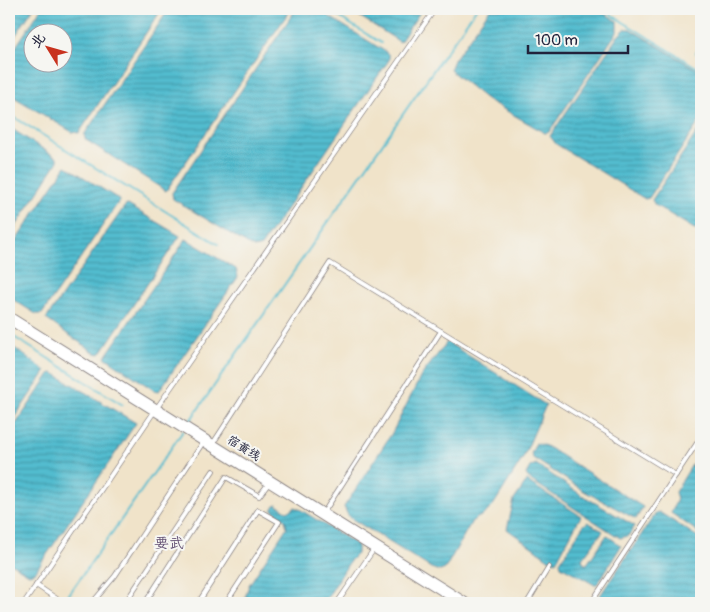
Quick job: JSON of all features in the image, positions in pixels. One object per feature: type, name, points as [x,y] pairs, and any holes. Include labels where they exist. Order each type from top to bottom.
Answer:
[{"type":"main road","name":"宿黄线","points":[[9,318],[464,603]]},
{"type":"lane","points":[[24,603],[156,409],[435,9]]},
{"type":"lane","points":[[92,603],[114,576],[205,440],[330,264],[676,475]]},
{"type":"lane","points":[[323,514],[441,331]]},
{"type":"lane","points":[[591,603],[701,437]]},
{"type":"lane","points":[[126,603],[213,471]]},
{"type":"lane","points":[[145,603],[226,477],[259,496],[270,481]]},
{"type":"lane","points":[[198,603],[258,510],[279,522],[226,603]]},
{"type":"lane","points":[[337,603],[376,547]]},
{"type":"lane","points":[[527,603],[549,567]]},
{"type":"lane","points":[[36,584],[62,602]]},
{"type":"water","points":[[9,9],[33,9],[24,22],[22,22],[22,26],[9,45]]},
{"type":"water","points":[[41,9],[162,9],[79,133],[72,132],[9,94],[9,57],[22,38],[22,72],[72,72],[72,22],[32,22]]},
{"type":"water","points":[[169,9],[291,9],[166,191],[86,140],[84,135]]},
{"type":"water","points":[[296,9],[317,9],[386,52],[389,55],[389,60],[261,246],[254,248],[173,199],[172,193]]},
{"type":"water","points":[[348,9],[422,9],[400,42]]},
{"type":"water","points":[[490,9],[597,9],[617,21],[617,32],[549,132],[545,133],[486,99],[450,70],[454,60]]},
{"type":"water","points":[[625,29],[630,29],[701,72],[701,119],[649,198],[645,199],[556,144],[550,136],[618,36]]},
{"type":"water","points":[[701,126],[701,233],[655,205],[652,200]]},
{"type":"water","points":[[9,127],[57,158],[58,161],[9,237]]},
{"type":"water","points":[[66,166],[120,200],[42,314],[36,314],[9,297],[9,251]]},
{"type":"water","points":[[128,205],[180,236],[100,354],[95,353],[46,319],[125,206]]},
{"type":"water","points":[[186,239],[236,269],[238,277],[159,391],[155,391],[105,357]]},
{"type":"water","points":[[447,342],[546,405],[523,458],[494,504],[486,513],[472,521],[445,569],[440,571],[431,568],[349,517],[344,507],[392,433],[421,376]]},
{"type":"water","points":[[9,344],[46,371],[9,426]]},
{"type":"water","points":[[53,373],[136,423],[35,572],[29,574],[9,562],[9,434],[50,374]]},
{"type":"water","points":[[536,443],[546,446],[643,507],[636,519],[584,491],[533,458],[531,454]]},
{"type":"water","points":[[695,460],[701,464],[701,534],[671,513],[677,499],[675,492]]},
{"type":"water","points":[[536,464],[580,494],[635,526],[628,536],[620,538],[529,479],[526,474],[530,467]]},
{"type":"water","points":[[527,481],[581,516],[556,562],[550,560],[507,529],[514,500]]},
{"type":"water","points":[[276,504],[288,512],[295,507],[301,510],[357,545],[357,554],[350,561],[324,603],[252,603],[245,598],[249,585],[287,527],[285,520],[272,510]]},
{"type":"water","points":[[659,512],[701,539],[701,593],[694,603],[595,603],[656,513]]},
{"type":"water","points":[[588,522],[603,531],[582,559],[584,564],[587,564],[607,535],[621,546],[599,582],[595,585],[561,566],[560,562],[583,526]]},
{"type":"waterway","points":[[326,9],[381,43]]},
{"type":"waterway","points":[[187,425],[476,9]]},
{"type":"waterway","points":[[602,9],[701,70]]},
{"type":"waterway","points":[[696,53],[701,46]]},
{"type":"waterway","points":[[9,114],[218,244]]},
{"type":"waterway","points":[[9,334],[123,405]]},
{"type":"waterway","points":[[63,603],[183,431]]},
{"type":"district","name":"要武","points":[[169,543]]}]
